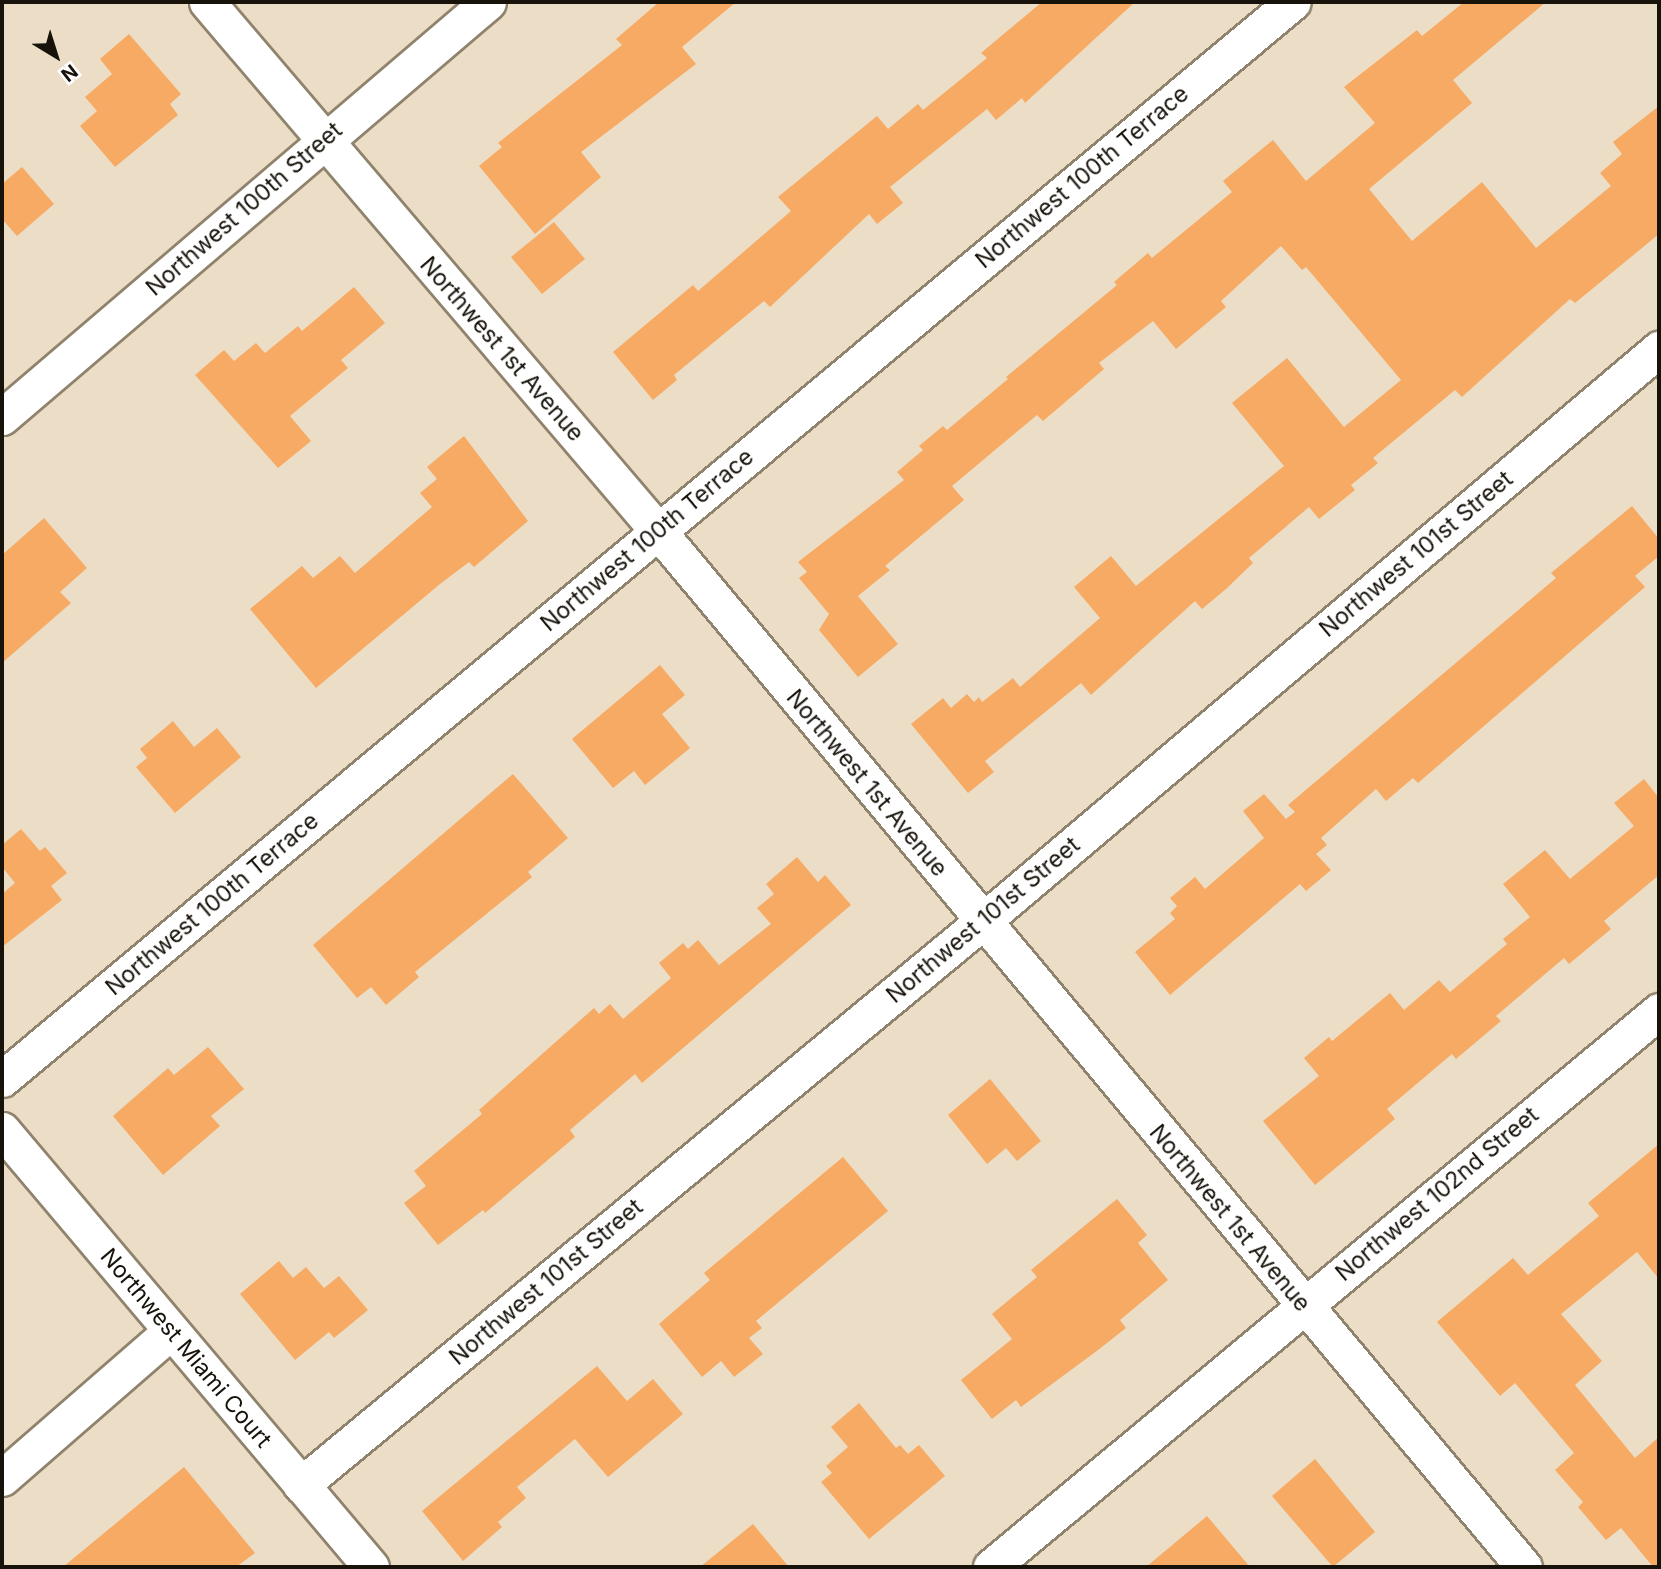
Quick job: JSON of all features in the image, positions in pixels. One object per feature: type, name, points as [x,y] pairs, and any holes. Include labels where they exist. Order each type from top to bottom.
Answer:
[{"type":"street","name":"Northwest 1st Avenue","points":[[206,2],[658,531],[1524,1567]]},
{"type":"street","name":"Northwest 100th Street","points":[[2,417],[323,140],[488,2]]},
{"type":"street","name":"Northwest 100th Terrace","points":[[2,1079],[1293,2]]},
{"type":"street","name":"Northwest 101st Street","points":[[301,1485],[983,921],[1659,349]]},
{"type":"street","name":"Northwest 102nd Street","points":[[991,1567],[1659,1011]]},
{"type":"street","name":"Northwest Miami Court","points":[[2,1130],[371,1567]]},
{"type":"street","points":[[2,1478],[172,1331]]},
{"type":"building","points":[[659,2],[736,2],[682,47],[696,64],[581,152],[601,177],[535,234],[479,166],[502,147],[498,143],[622,45],[616,39]]},
{"type":"building","points":[[1042,2],[1135,2],[1025,103],[1022,98],[996,120],[987,109],[890,187],[903,203],[877,224],[869,214],[770,307],[764,301],[674,375],[677,380],[653,400],[613,352],[693,285],[698,291],[791,211],[778,197],[877,116],[888,129],[918,104],[923,110],[987,58],[981,53]]},
{"type":"building","points":[[1464,2],[1546,2],[1453,80],[1472,103],[1369,189],[1412,241],[1482,182],[1536,248],[1611,186],[1600,173],[1622,154],[1613,142],[1659,106],[1659,234],[1575,303],[1570,299],[1462,397],[1455,390],[1373,458],[1378,463],[1351,485],[1355,490],[1319,519],[1309,507],[1249,558],[1253,563],[1226,589],[1202,609],[1195,601],[1091,695],[1081,683],[985,761],[994,772],[968,793],[911,724],[943,698],[951,708],[967,694],[974,702],[979,697],[982,702],[1013,678],[1020,687],[1100,618],[1074,587],[1111,556],[1136,586],[1284,466],[1232,403],[1287,358],[1344,427],[1401,380],[1306,267],[1302,270],[1281,246],[1221,301],[1226,307],[1176,349],[1153,321],[1099,363],[1104,369],[1043,421],[1037,415],[952,486],[964,500],[885,566],[890,570],[858,596],[898,644],[858,677],[819,630],[829,614],[799,578],[807,572],[798,562],[904,480],[897,472],[923,450],[919,446],[943,426],[947,430],[1008,379],[1006,377],[1117,285],[1114,282],[1148,253],[1152,258],[1232,192],[1223,181],[1273,140],[1306,181],[1375,123],[1344,87],[1417,30],[1422,36]]},
{"type":"building","points":[[129,34],[181,94],[170,104],[178,115],[115,167],[80,126],[97,111],[85,97],[112,74],[100,59]]},
{"type":"building","points":[[22,167],[54,204],[17,236],[2,219],[2,184]]},
{"type":"building","points":[[554,222],[585,259],[542,294],[511,257]]},
{"type":"building","points":[[354,287],[385,323],[341,360],[348,368],[290,416],[311,441],[278,468],[195,375],[224,350],[234,361],[256,343],[265,353],[298,326],[302,331]]},
{"type":"building","points":[[464,436],[528,521],[474,567],[469,562],[440,584],[316,688],[250,609],[302,566],[313,578],[340,556],[355,573],[432,507],[420,493],[437,479],[427,467]]},
{"type":"building","points":[[1632,506],[1659,539],[1659,556],[1635,576],[1645,587],[1418,783],[1413,778],[1386,801],[1376,789],[1321,838],[1327,845],[1316,854],[1331,870],[1306,891],[1300,884],[1170,995],[1135,952],[1175,919],[1170,913],[1177,906],[1170,898],[1195,877],[1205,889],[1264,838],[1243,811],[1264,794],[1286,819],[1295,812],[1288,805],[1556,578],[1551,573]]},
{"type":"building","points":[[44,518],[87,568],[60,592],[71,603],[2,663],[2,555]]},
{"type":"building","points":[[660,665],[685,695],[662,714],[690,748],[645,785],[634,771],[613,788],[572,739]]},
{"type":"building","points":[[173,721],[194,747],[217,728],[241,757],[175,813],[136,767],[147,758],[140,749]]},
{"type":"building","points":[[513,774],[568,838],[528,872],[532,877],[415,972],[419,977],[386,1005],[371,987],[357,998],[313,945]]},
{"type":"building","points":[[1644,779],[1659,798],[1659,875],[1604,921],[1611,929],[1569,964],[1564,958],[1496,1016],[1501,1021],[1456,1059],[1452,1054],[1387,1109],[1395,1119],[1315,1185],[1263,1121],[1319,1076],[1304,1058],[1329,1037],[1332,1041],[1390,993],[1404,1010],[1439,980],[1450,992],[1507,944],[1503,939],[1530,917],[1503,884],[1545,850],[1570,879],[1634,826],[1614,803]]},
{"type":"building","points":[[21,829],[40,851],[45,847],[67,873],[51,886],[62,900],[2,947],[2,894],[15,883],[2,867],[2,845]]},
{"type":"building","points":[[797,857],[818,882],[825,875],[851,905],[642,1083],[635,1074],[570,1130],[575,1137],[485,1213],[483,1210],[438,1245],[404,1203],[426,1186],[414,1171],[482,1114],[479,1110],[594,1008],[599,1014],[610,1004],[623,1019],[671,978],[659,963],[683,943],[688,949],[698,940],[719,965],[771,924],[757,908],[774,894],[766,884]]},
{"type":"building","points":[[208,1047],[244,1089],[211,1116],[220,1126],[163,1175],[113,1116],[168,1068],[174,1075]]},
{"type":"building","points":[[990,1079],[1041,1141],[1017,1161],[1006,1148],[987,1164],[948,1115]]},
{"type":"building","points":[[1659,1144],[1659,1279],[1637,1252],[1561,1314],[1602,1361],[1575,1385],[1635,1458],[1659,1437],[1659,1567],[1653,1567],[1621,1528],[1606,1540],[1578,1507],[1583,1502],[1555,1470],[1574,1453],[1515,1383],[1500,1396],[1437,1322],[1513,1258],[1528,1275],[1599,1216],[1588,1203]]},
{"type":"building","points":[[843,1157],[888,1211],[756,1321],[762,1328],[749,1338],[763,1354],[734,1377],[721,1361],[702,1377],[659,1324],[710,1280],[704,1273]]},
{"type":"building","points":[[1117,1199],[1147,1235],[1138,1243],[1168,1280],[1120,1320],[1126,1328],[1021,1407],[1016,1400],[992,1419],[961,1380],[1012,1339],[992,1314],[1037,1277],[1031,1270]]},
{"type":"building","points":[[279,1261],[293,1278],[306,1267],[324,1288],[339,1276],[368,1310],[334,1338],[329,1332],[295,1360],[240,1294]]},
{"type":"building","points":[[597,1366],[627,1401],[653,1379],[683,1414],[608,1477],[575,1439],[517,1487],[526,1498],[498,1522],[502,1527],[463,1561],[422,1511]]},
{"type":"building","points":[[859,1403],[896,1448],[900,1445],[908,1454],[919,1445],[945,1476],[869,1539],[821,1482],[832,1473],[826,1466],[848,1447],[831,1427]]},
{"type":"building","points":[[1315,1459],[1375,1532],[1333,1567],[1272,1496]]},
{"type":"building","points":[[184,1467],[255,1553],[236,1567],[63,1567]]},
{"type":"building","points":[[1207,1516],[1250,1567],[1146,1567]]},
{"type":"building","points":[[753,1524],[789,1567],[700,1567]]}]
